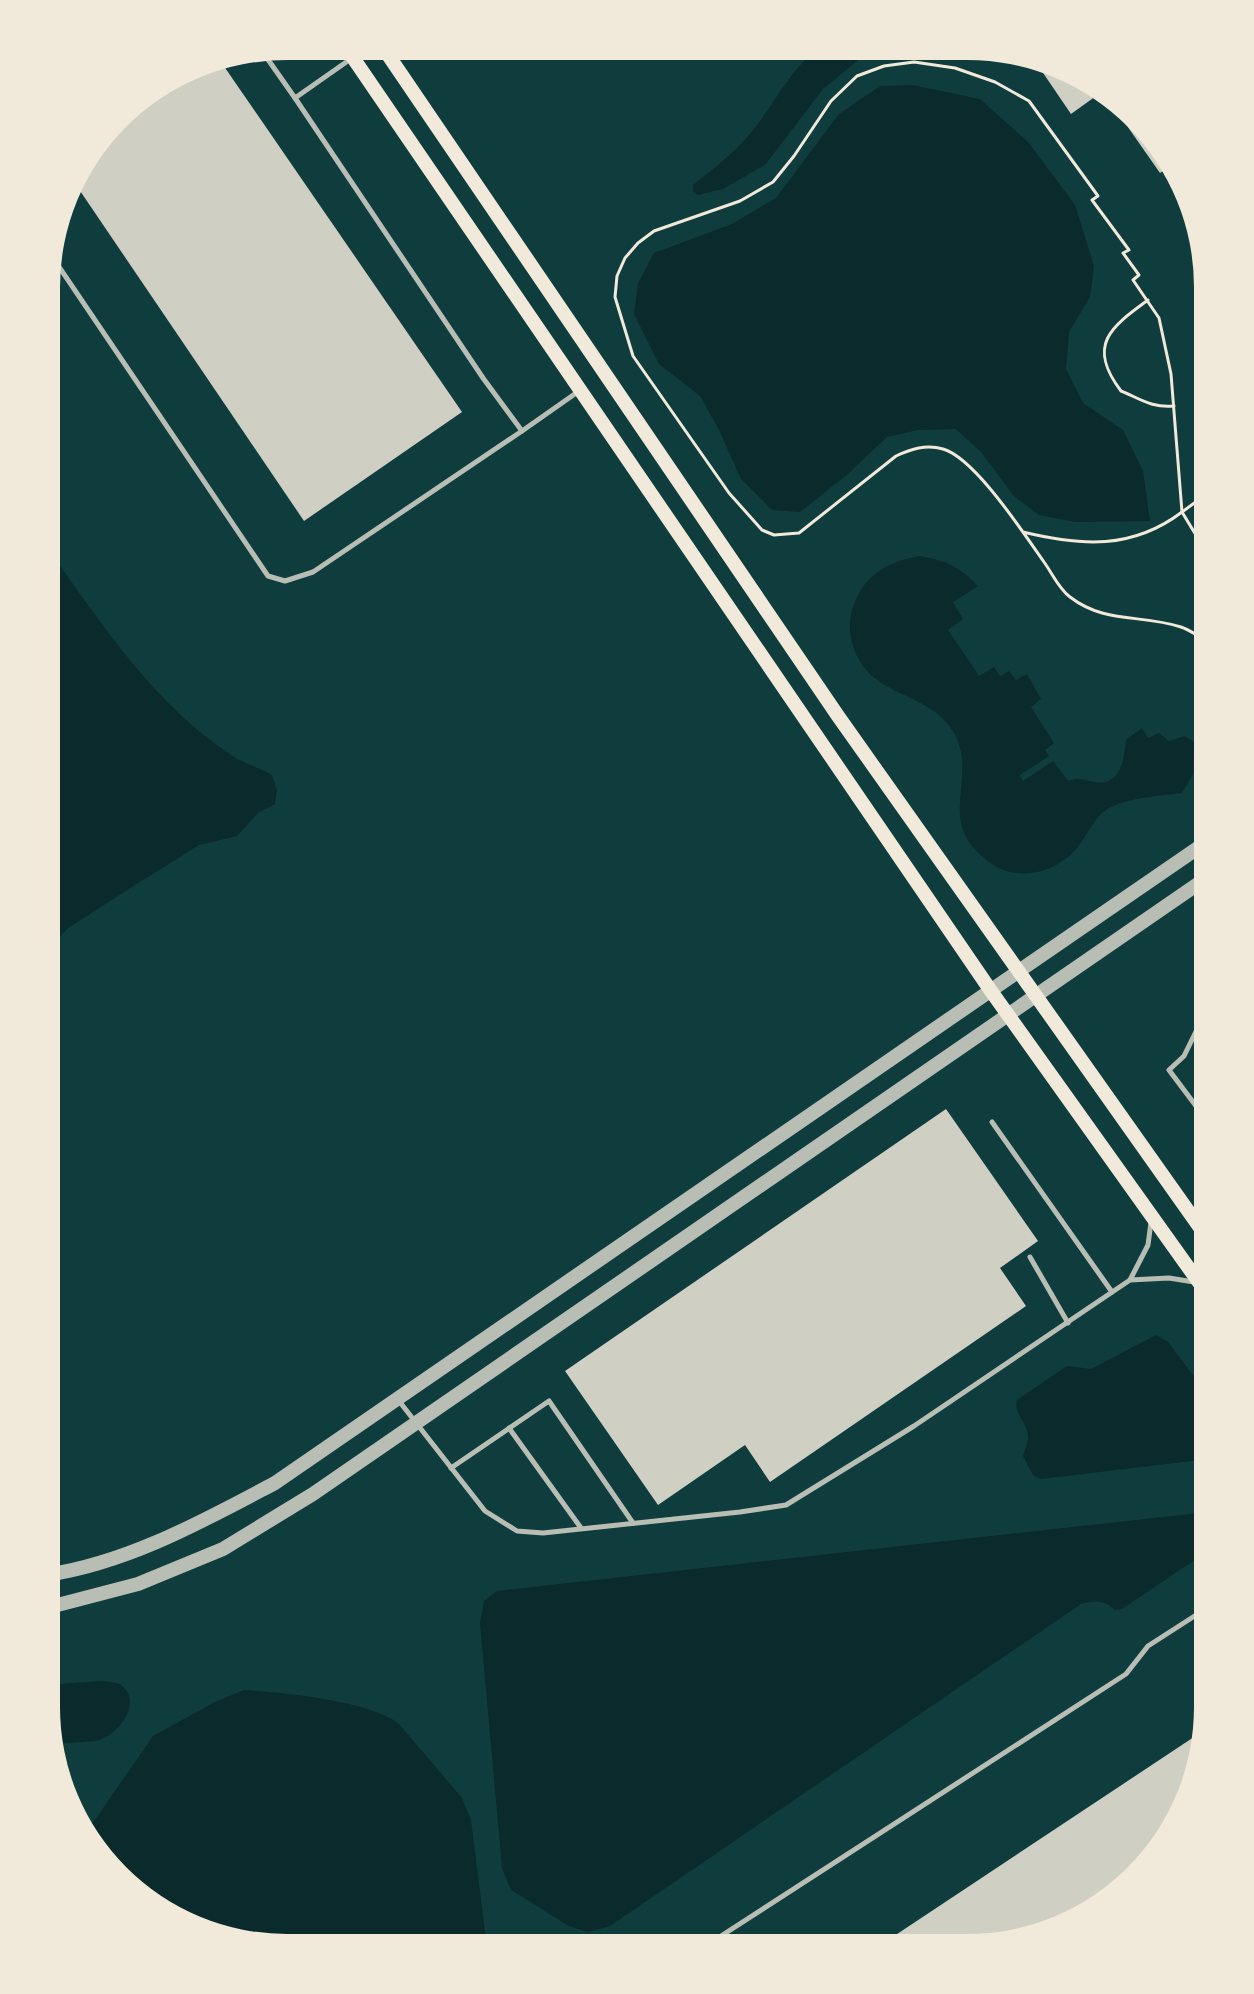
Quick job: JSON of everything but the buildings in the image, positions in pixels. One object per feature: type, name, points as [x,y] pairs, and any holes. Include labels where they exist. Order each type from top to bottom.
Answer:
[{"type":"main road","points":[[354,60],[991,991],[1194,1276]]},
{"type":"main road","points":[[392,60],[829,703],[1194,1219]]},
{"type":"street","points":[[60,1573],[182,1533],[275,1483],[1194,851]]},
{"type":"street","points":[[60,1604],[138,1584],[223,1549],[313,1494],[1194,886]]},
{"type":"lane","points":[[295,98],[340,60]]},
{"type":"lane","points":[[269,61],[522,431]]},
{"type":"lane","points":[[61,270],[268,576],[285,581],[313,572],[580,390]]},
{"type":"lane","points":[[1194,1036],[1184,1056],[1169,1070],[1194,1103]]},
{"type":"lane","points":[[992,1122],[1112,1292]]},
{"type":"lane","points":[[397,1399],[485,1511],[517,1531],[543,1533],[786,1505],[914,1426],[1130,1280],[1148,1245],[1152,1217]]},
{"type":"lane","points":[[1030,1257],[1068,1323]]},
{"type":"lane","points":[[1130,1280],[1169,1278],[1194,1286]]},
{"type":"lane","points":[[451,1468],[549,1401],[633,1523]]},
{"type":"lane","points":[[509,1428],[582,1529]]},
{"type":"lane","points":[[724,1934],[1126,1674],[1148,1646],[1194,1616]]},
{"type":"path","points":[[1194,532],[1182,512],[1171,374],[1159,318],[1133,280],[1139,275],[1123,253],[1129,250],[1092,200],[1098,196],[1029,101],[995,82],[955,68],[914,62],[884,66],[857,76],[831,101],[773,182],[740,201],[654,231],[625,258],[617,276],[615,297],[633,356],[729,493],[762,530],[774,535],[799,533],[896,456],[911,449],[944,449],[965,462],[1023,532],[1067,595],[1098,614],[1181,627],[1194,634]]},
{"type":"path","points":[[1148,300],[1112,329],[1104,342],[1105,358],[1121,391],[1155,408],[1174,406]]},
{"type":"path","points":[[1023,532],[1064,542],[1134,538],[1162,527],[1194,503]]},
{"type":"water","points":[[805,60],[858,60],[823,89],[765,165],[723,189],[698,195],[693,191],[693,185],[749,135]]},
{"type":"water","points":[[912,85],[980,99],[1028,142],[1075,205],[1094,266],[1090,297],[1069,332],[1066,369],[1083,403],[1123,430],[1143,471],[1150,521],[1075,522],[1039,515],[1014,496],[981,452],[956,429],[918,430],[887,437],[848,474],[800,512],[772,510],[741,479],[700,396],[659,364],[634,314],[638,283],[654,253],[732,224],[776,198],[839,114],[880,86]]},
{"type":"water","points":[[920,556],[952,565],[978,586],[953,602],[963,619],[948,630],[979,676],[994,667],[1000,676],[1009,671],[1016,680],[1027,674],[1041,699],[1031,707],[1054,743],[1045,750],[1049,756],[1020,775],[1023,781],[1053,761],[1068,781],[1110,780],[1119,770],[1126,740],[1142,728],[1148,738],[1159,733],[1169,741],[1184,736],[1194,742],[1193,774],[1182,793],[1137,799],[1111,807],[1060,863],[1034,873],[1012,872],[984,858],[970,844],[963,830],[960,815],[961,755],[957,739],[947,722],[933,710],[884,685],[870,674],[858,659],[851,638],[853,607],[868,580],[891,564]]},
{"type":"water","points":[[60,566],[109,634],[154,688],[205,736],[238,759],[272,775],[277,790],[275,804],[258,813],[237,836],[199,845],[68,928],[60,937]]},
{"type":"water","points":[[1156,1335],[1168,1342],[1194,1376],[1194,1461],[1041,1479],[1033,1475],[1023,1456],[1028,1437],[1017,1410],[1017,1400],[1067,1366],[1091,1369]]},
{"type":"water","points":[[1194,1514],[1194,1560],[1122,1609],[1115,1610],[1099,1602],[1081,1604],[610,1926],[588,1932],[569,1926],[511,1890],[502,1868],[480,1623],[484,1601],[497,1591]]},
{"type":"water","points":[[102,1681],[121,1685],[130,1700],[126,1717],[114,1732],[99,1740],[63,1743],[60,1684]]},
{"type":"water","points":[[244,1690],[302,1696],[369,1709],[399,1724],[462,1798],[471,1820],[485,1934],[257,1932],[200,1917],[173,1904],[126,1868],[92,1824],[153,1736]]}]
